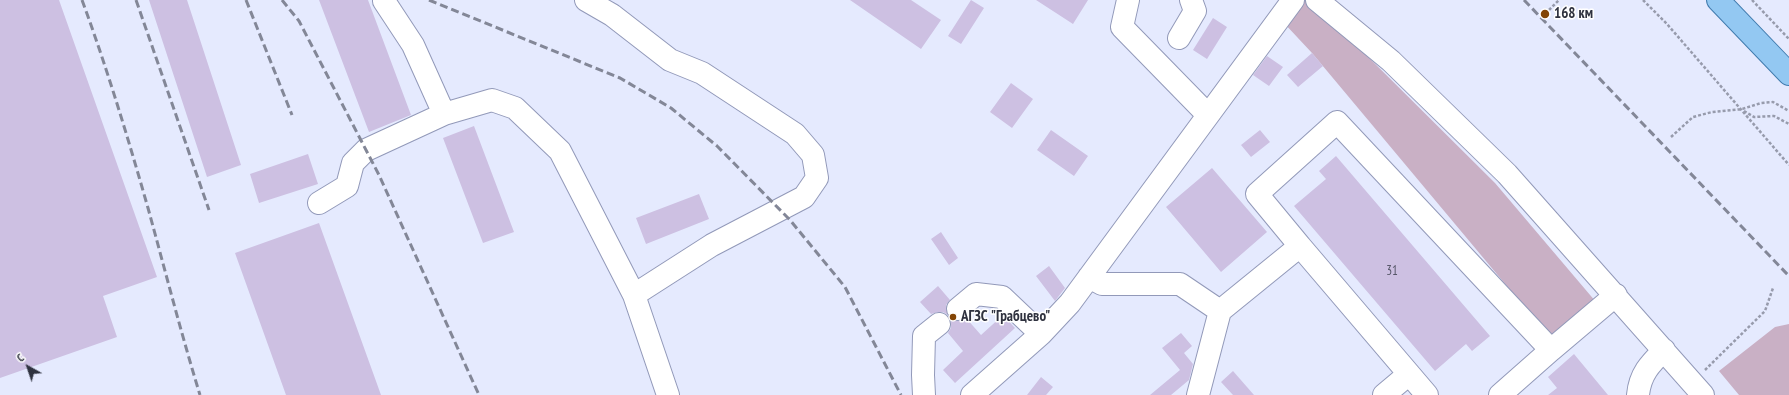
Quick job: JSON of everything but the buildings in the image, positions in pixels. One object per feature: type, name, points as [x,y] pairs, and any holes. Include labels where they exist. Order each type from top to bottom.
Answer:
[{"type":"main road","points":[[1718,0],[1789,74]]},
{"type":"street","points":[[586,0],[612,15],[670,60],[702,73],[795,134],[813,155],[817,178],[804,197],[712,245],[634,295]]},
{"type":"street","points":[[1128,0],[1122,27],[1208,115]]},
{"type":"street","points":[[1179,38],[1195,11],[1191,0]]},
{"type":"street","points":[[972,395],[1041,334],[1070,303],[1293,0]]},
{"type":"street","points":[[1317,0],[1391,61],[1507,174],[1698,389]]},
{"type":"street","points":[[384,2],[413,45],[444,114]]},
{"type":"street","points":[[319,203],[347,186],[353,163],[366,150],[444,114],[492,100],[515,108],[560,151],[634,295],[668,395]]},
{"type":"street","points":[[1427,395],[1257,194],[1337,122],[1551,350]]},
{"type":"street","points":[[1198,395],[1220,311],[1300,246]]},
{"type":"street","points":[[1090,277],[1102,284],[1180,284],[1220,311]]},
{"type":"street","points":[[958,309],[976,294],[1002,297],[1041,334]]},
{"type":"street","points":[[1500,395],[1616,295]]},
{"type":"street","points":[[924,395],[924,336],[939,324]]},
{"type":"street","points":[[1638,395],[1639,388],[1648,366],[1664,350]]},
{"type":"street","points":[[1384,395],[1409,374]]},
{"type":"path","points":[[1549,10],[1559,0]]},
{"type":"path","points":[[1643,0],[1667,24],[1789,165]]},
{"type":"path","points":[[1752,0],[1789,39]]},
{"type":"path","points":[[1671,137],[1693,117],[1712,112],[1742,109],[1761,103],[1773,102],[1789,111]]},
{"type":"path","points":[[1742,109],[1754,117],[1774,116],[1789,124]]},
{"type":"path","points":[[1698,389],[1765,311],[1773,288]]},
{"type":"shaded area","points":[[1305,0],[1341,30],[1495,183],[1596,302],[1552,340],[1312,53],[1283,22]]},
{"type":"shaded area","points":[[1789,324],[1789,395],[1739,395],[1719,371],[1775,327]]},
{"type":"railway","points":[[82,0],[109,77],[133,156],[200,395]]},
{"type":"railway","points":[[136,0],[209,210]]},
{"type":"railway","points":[[246,0],[292,115]]},
{"type":"railway","points":[[282,0],[299,21],[379,175],[479,395]]},
{"type":"railway","points":[[429,0],[620,78],[671,108],[717,146],[790,220],[845,287],[901,395]]},
{"type":"railway","points":[[1524,0],[1789,276]]},
{"type":"place","name":"168 км","points":[[1545,14]]},
{"type":"place","name":"АГЗС \"Грабцево\"","points":[[953,317]]}]
